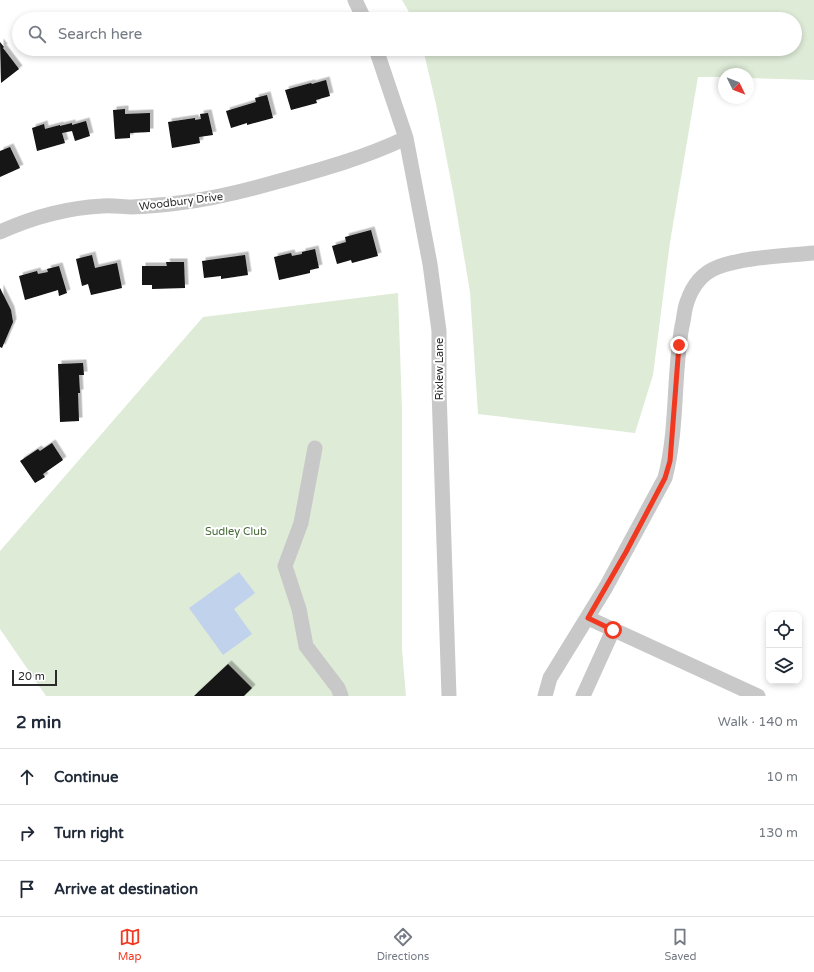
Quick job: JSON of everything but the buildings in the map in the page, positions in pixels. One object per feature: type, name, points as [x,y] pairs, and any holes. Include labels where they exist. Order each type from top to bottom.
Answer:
[{"type":"street","points":[[355,0],[361,12]]},
{"type":"street","name":"Rixlew Lane","points":[[378,56],[406,138],[430,264],[439,331],[439,390],[449,696]]},
{"type":"street","name":"Woodbury Drive","points":[[0,232],[20,223],[42,216],[73,209],[104,206],[134,207],[221,197],[327,168],[391,145],[406,138]]},
{"type":"street","points":[[545,696],[550,678],[588,618],[626,552],[665,478],[670,461],[679,345],[687,302],[694,286],[703,275],[717,267],[738,261],[814,253]]},
{"type":"street","points":[[315,448],[301,523],[285,566],[299,609],[306,646],[338,688],[342,696]]},
{"type":"street","points":[[588,618],[758,696]]},
{"type":"street","points":[[583,696],[613,630]]},
{"type":"green space","points":[[402,0],[814,0],[814,80],[754,78],[754,68],[718,68],[718,77],[698,77],[670,242],[653,375],[635,433],[478,414],[470,292],[454,197],[436,104],[425,56],[802,56],[802,12],[409,12]]},
{"type":"green space","name":"Sudley Club","points":[[398,293],[402,410],[402,650],[406,696],[46,696],[0,629],[0,551],[203,317]]},
{"type":"water","points":[[239,572],[255,593],[234,609],[252,634],[223,655],[189,608]]},
{"type":"route","points":[[613,630],[588,618],[626,552],[665,478],[670,461],[679,345]]}]
